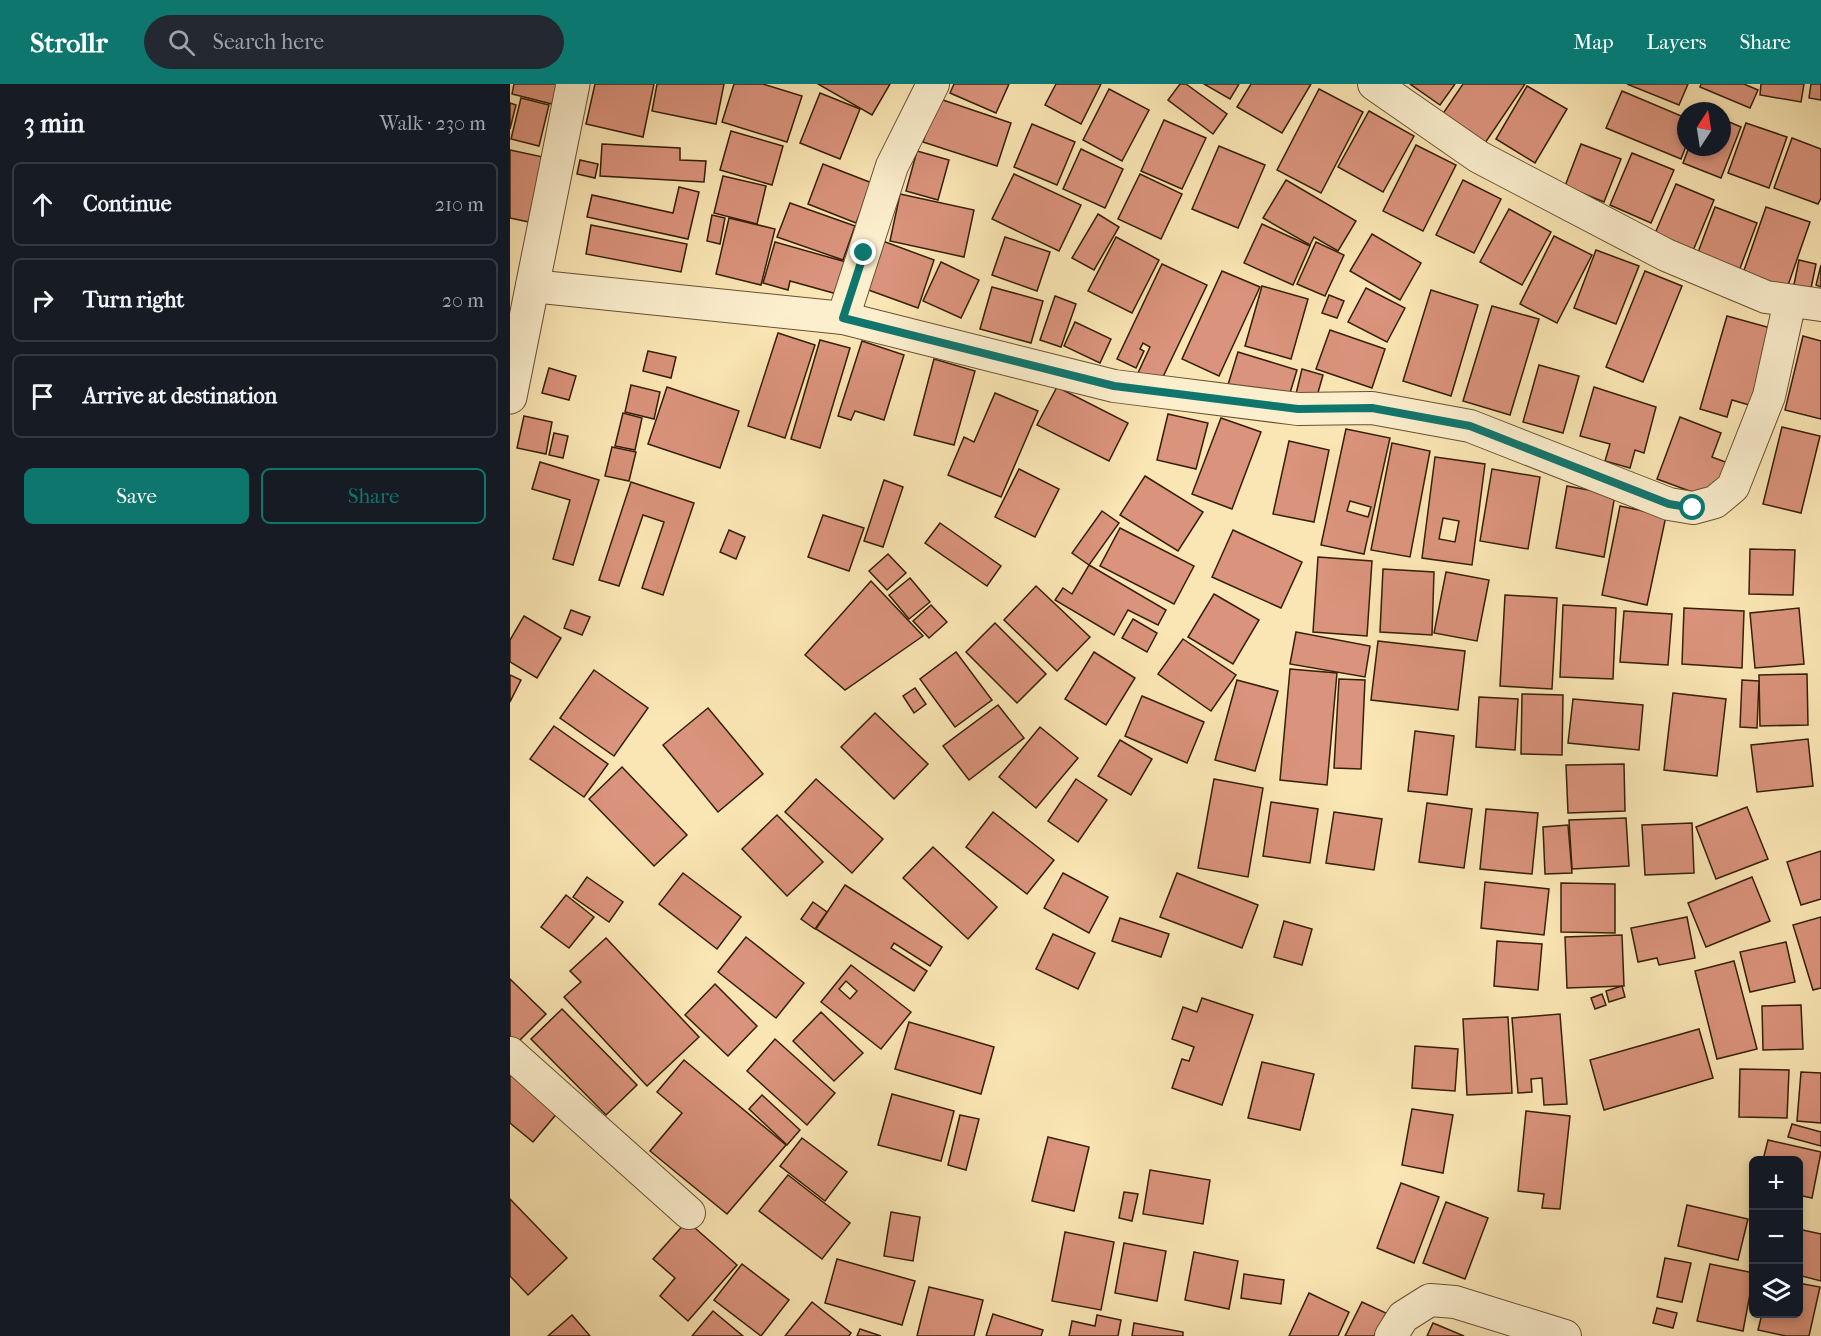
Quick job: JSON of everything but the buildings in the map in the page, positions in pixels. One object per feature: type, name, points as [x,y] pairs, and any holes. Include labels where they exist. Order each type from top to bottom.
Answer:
[{"type":"street","points":[[510,397],[573,84]]},
{"type":"street","points":[[843,318],[892,166],[933,84]]},
{"type":"street","points":[[1374,84],[1479,157],[1655,249],[1766,297],[1821,305]]},
{"type":"street","points":[[532,285],[843,318],[1114,386],[1298,409],[1372,408],[1470,426],[1669,504],[1693,508],[1715,502],[1733,487],[1769,396],[1790,300]]},
{"type":"street","points":[[510,1053],[689,1213]]},
{"type":"street","points":[[1391,1336],[1403,1317],[1430,1300],[1455,1302],[1565,1336]]},
{"type":"route","points":[[864,253],[843,318],[1114,386],[1298,409],[1372,408],[1470,426],[1669,504],[1693,508]]}]
